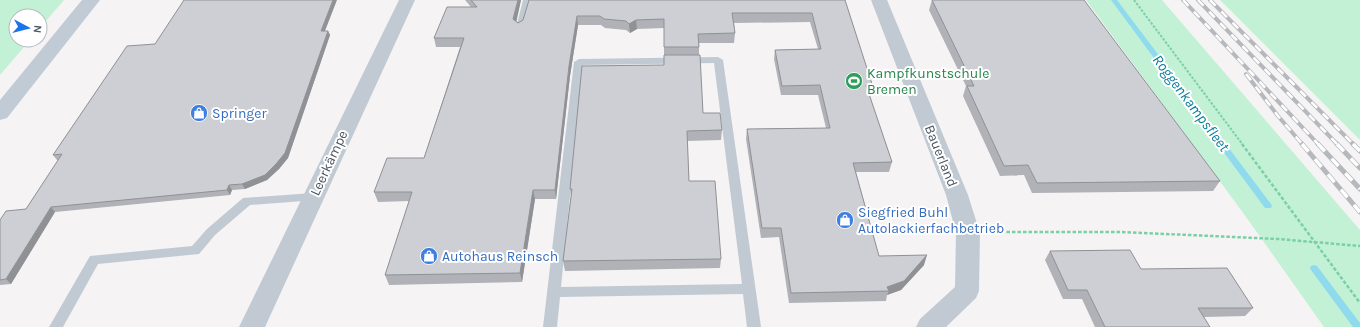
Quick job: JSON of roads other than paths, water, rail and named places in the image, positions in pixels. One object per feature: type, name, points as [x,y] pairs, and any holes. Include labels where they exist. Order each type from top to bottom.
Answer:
[{"type":"main road","points":[[0,113],[90,0]]},
{"type":"street","name":"Leerkämpe","points":[[252,327],[407,0]]},
{"type":"street","name":"Bauerland","points":[[879,0],[957,195],[968,233],[967,291],[938,324]]},
{"type":"lane","points":[[520,28],[527,0]]},
{"type":"lane","points":[[550,327],[579,62],[718,60],[754,327]]},
{"type":"lane","points":[[56,327],[94,259],[195,251],[211,232],[247,201],[313,197]]},
{"type":"lane","points":[[554,292],[748,289]]},
{"type":"waterway","name":"Roggenkampsfleet","points":[[1114,0],[1268,206]]},
{"type":"waterway","name":"Roggenkampsfleet","points":[[1314,268],[1358,327]]},
{"type":"railway","points":[[1183,0],[1319,145]]},
{"type":"railway","points":[[1198,0],[1338,145]]},
{"type":"railway","points":[[1210,0],[1354,145]]},
{"type":"railway","points":[[1246,74],[1278,116],[1303,145]]},
{"type":"railway","points":[[1302,144],[1360,212]]},
{"type":"railway","points":[[1318,144],[1360,189]]},
{"type":"railway","points":[[1337,144],[1360,168]]},
{"type":"railway","points":[[1354,145],[1360,151]]},
{"type":"place","name":"Kampfkunstschule Bremen","points":[[854,81]]},
{"type":"place","name":"Springer","points":[[199,113]]},
{"type":"place","name":"Siegfried Buhl Autolackierfachbetrieb","points":[[845,220]]},
{"type":"place","name":"Autohaus Reinsch","points":[[429,256]]}]
